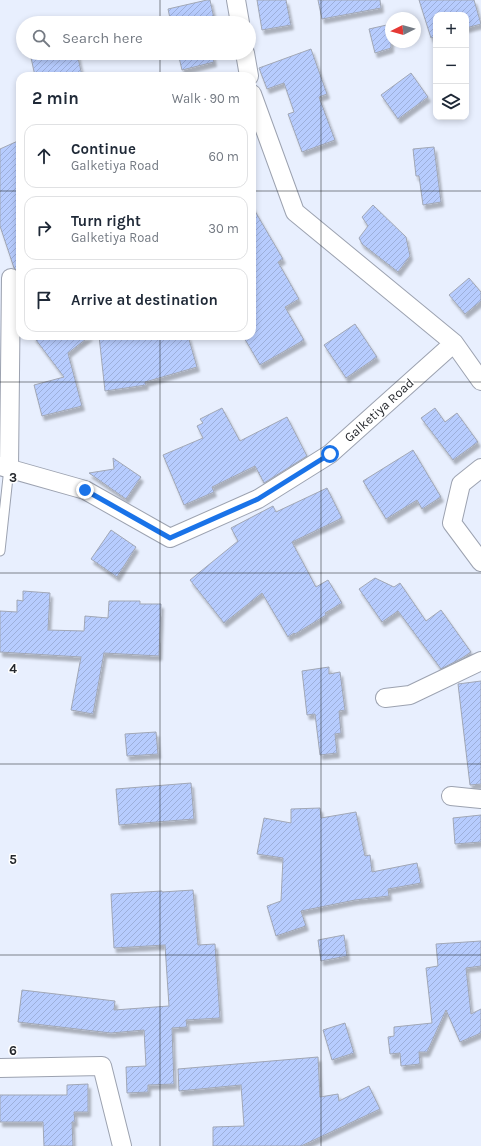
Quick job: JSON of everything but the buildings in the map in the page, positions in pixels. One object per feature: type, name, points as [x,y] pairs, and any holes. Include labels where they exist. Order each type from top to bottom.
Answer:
[{"type":"street","points":[[236,0],[239,16]]},
{"type":"street","points":[[246,60],[248,72]]},
{"type":"street","points":[[256,105],[295,212],[454,343],[481,381]]},
{"type":"street","points":[[4,467],[11,278]]},
{"type":"street","name":"Galketiya Road","points":[[4,467],[85,490],[170,538],[258,499],[330,454],[454,343]]},
{"type":"street","points":[[481,468],[461,484],[452,523],[481,562]]},
{"type":"street","points":[[385,698],[410,695],[481,661]]},
{"type":"street","points":[[451,796],[481,799]]},
{"type":"street","points":[[0,1068],[102,1066],[122,1146]]},
{"type":"lane","points":[[0,551],[4,467]]},
{"type":"route","points":[[85,490],[170,538],[258,499],[330,454]]}]
